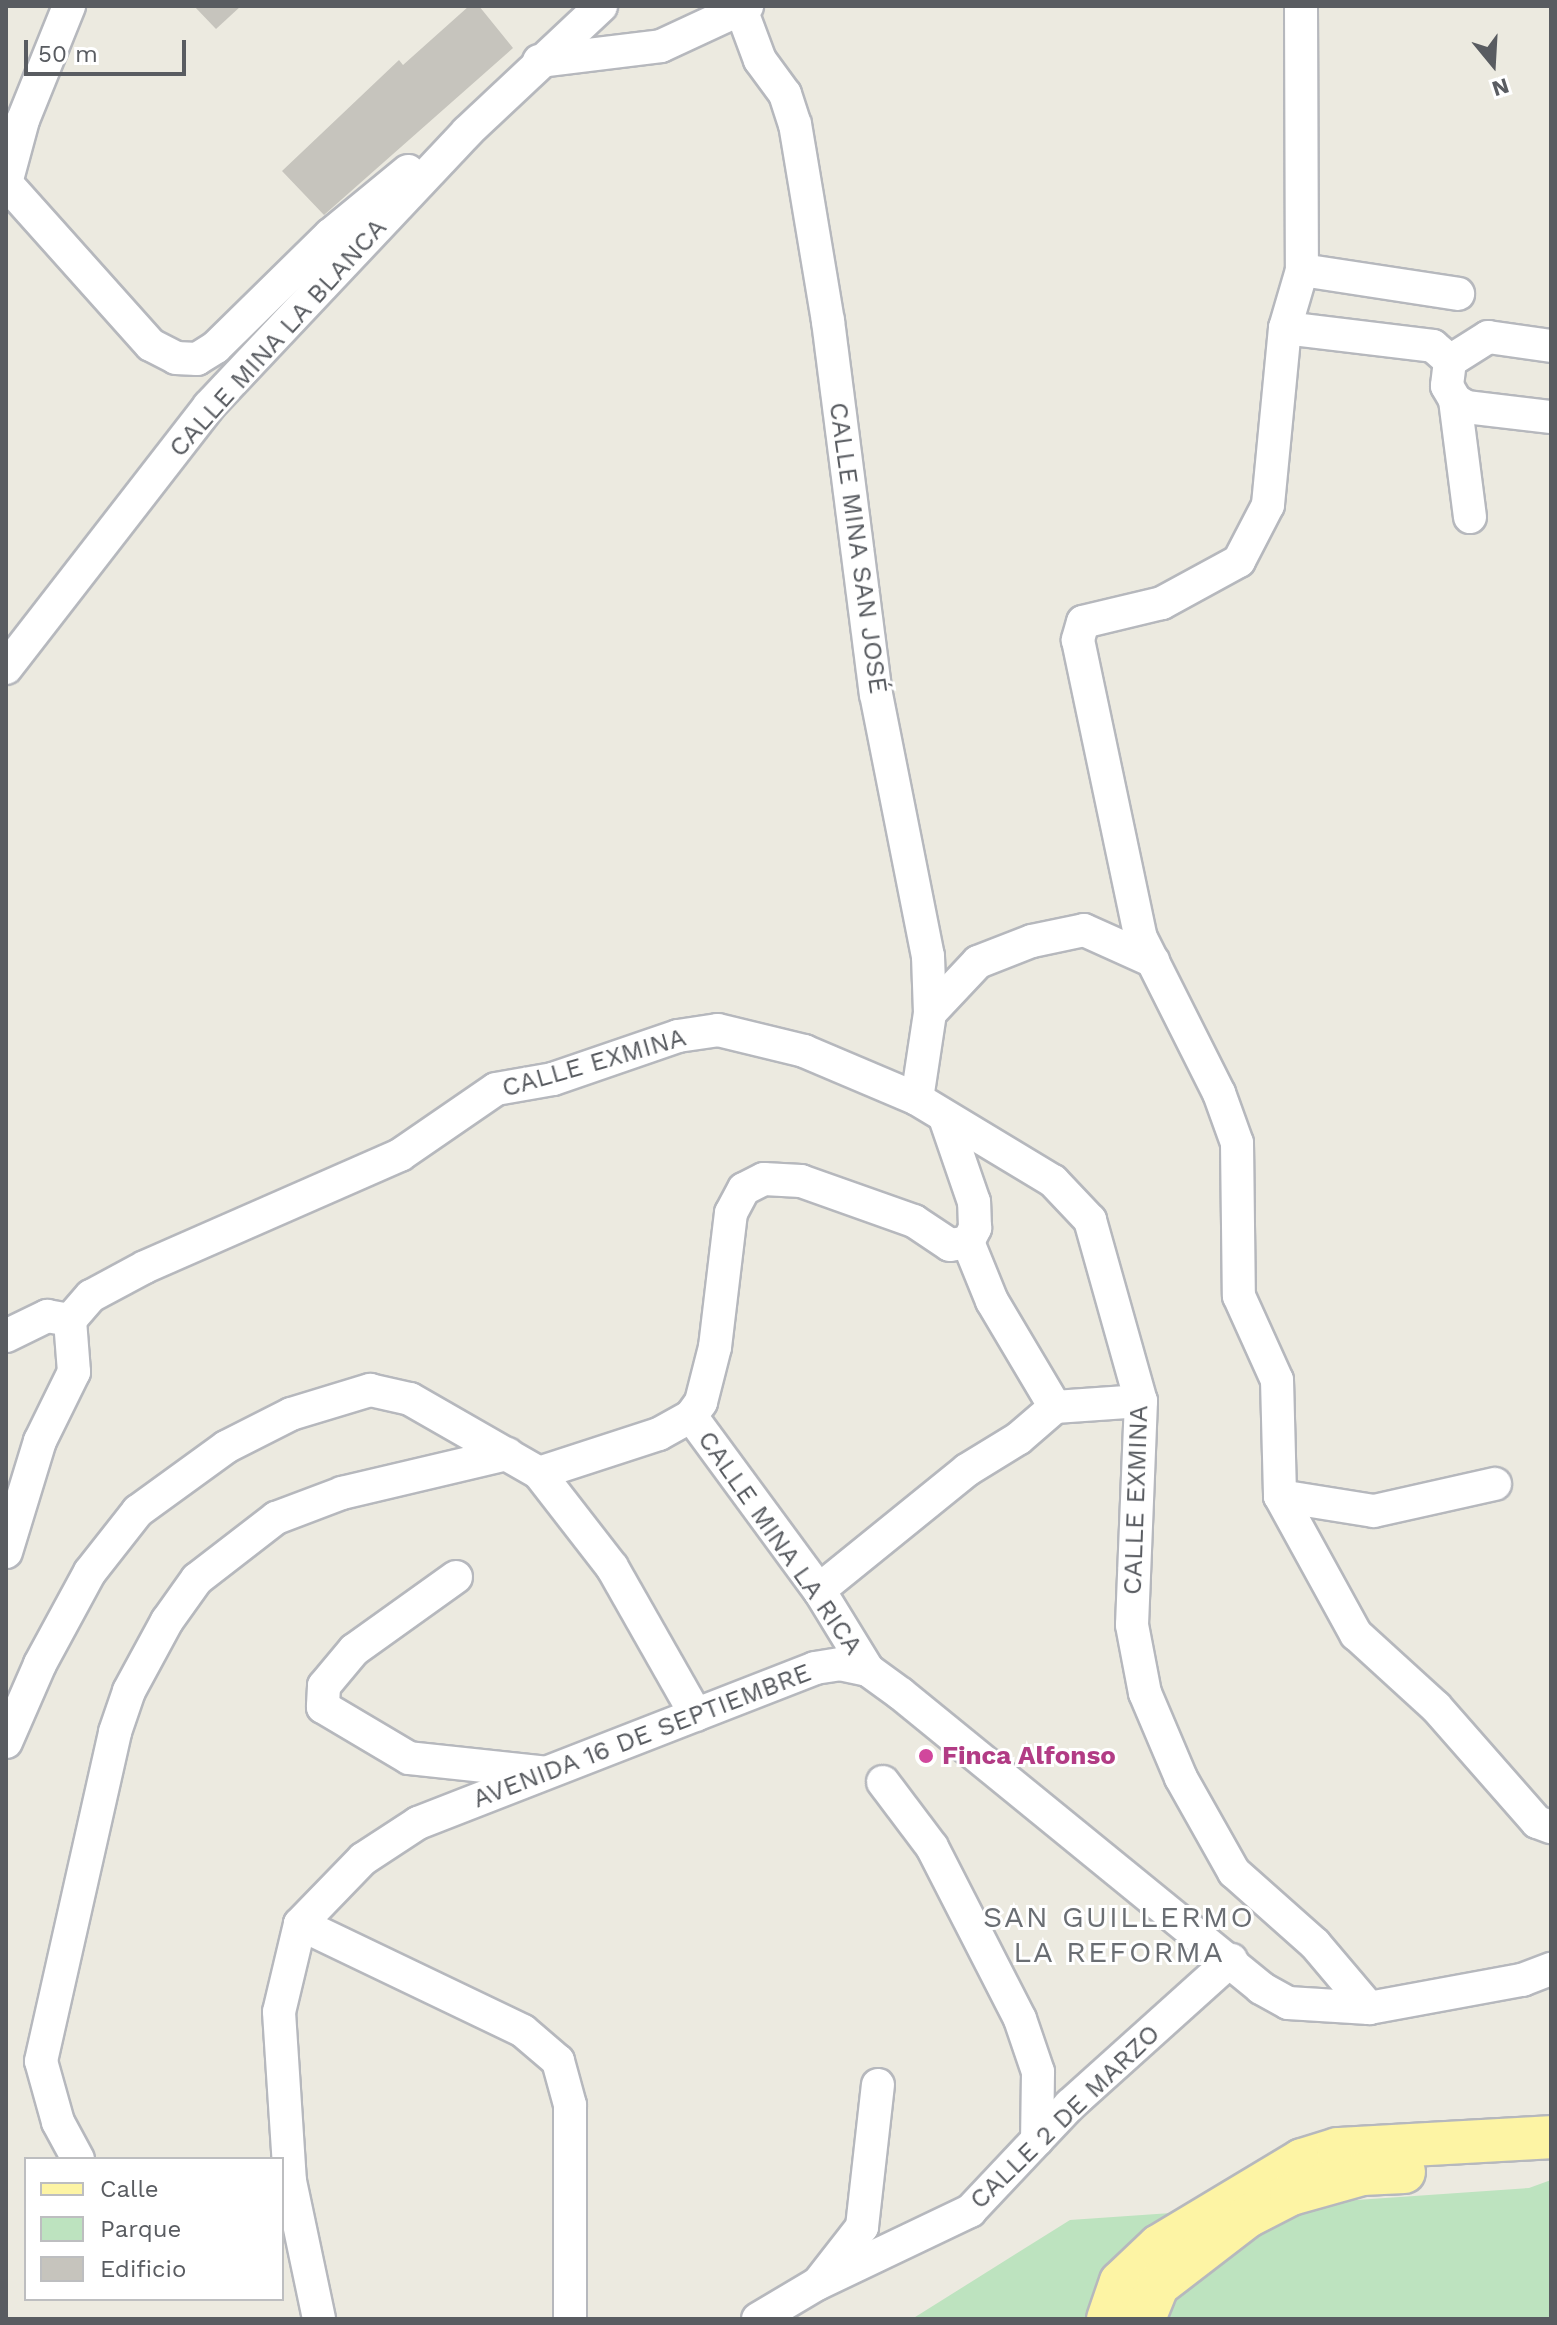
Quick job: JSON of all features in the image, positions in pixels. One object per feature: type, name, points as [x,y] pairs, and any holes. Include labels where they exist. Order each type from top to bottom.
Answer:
[{"type":"main road","points":[[1108,2319],[1121,2282],[1159,2246],[1302,2160],[1338,2149],[1551,2137]]},
{"type":"main road","points":[[1144,2319],[1158,2285],[1248,2216],[1291,2194],[1362,2174],[1551,2161]]},
{"type":"street","points":[[69,6],[23,120],[6,183],[151,345],[176,358],[197,359],[216,347],[330,235],[403,174],[467,132]]},
{"type":"street","points":[[1301,6],[1302,270],[1285,328],[1268,505],[1255,538],[1239,561],[1214,578],[1162,603],[1083,622],[1078,640],[1141,938],[1219,1093],[1237,1143],[1239,1296],[1277,1380],[1280,1496],[1356,1634],[1436,1707],[1537,1822],[1551,1827]]},
{"type":"street","points":[[539,61],[661,46],[744,7]]},
{"type":"street","name":"CALLE MINA SAN JOSÉ","points":[[744,7],[760,60],[785,94],[795,124],[828,321],[876,694],[928,956],[930,1013],[917,1099]]},
{"type":"street","name":"CALLE MINA LA BLANCA","points":[[6,668],[209,406],[467,132],[597,8]]},
{"type":"street","points":[[1302,270],[1458,294]]},
{"type":"street","points":[[1285,328],[1433,346],[1450,361]]},
{"type":"street","points":[[1450,361],[1488,337],[1551,346]]},
{"type":"street","points":[[1450,361],[1447,386],[1455,400],[1470,517]]},
{"type":"street","points":[[1455,400],[1466,407],[1551,417]]},
{"type":"street","points":[[930,1013],[978,962],[1032,941],[1084,930],[1153,961]]},
{"type":"street","name":"CALLE EXMINA","points":[[70,1320],[91,1296],[145,1267],[400,1155],[496,1089],[553,1079],[678,1036],[718,1030],[804,1051],[917,1099],[1053,1181],[1090,1220],[1141,1401],[1132,1625],[1145,1693],[1181,1778],[1234,1872],[1315,1944],[1369,2008]]},
{"type":"street","points":[[945,1118],[974,1202],[975,1228],[968,1242],[992,1301],[1055,1407]]},
{"type":"street","points":[[539,1473],[659,1434],[691,1416],[701,1402],[715,1347],[731,1213],[744,1189],[764,1179],[801,1181],[914,1221],[950,1245],[968,1242]]},
{"type":"street","points":[[6,1336],[47,1316],[70,1320],[74,1372],[40,1441],[6,1552]]},
{"type":"street","points":[[6,1742],[40,1664],[90,1572],[138,1511],[226,1447],[291,1414],[370,1390],[410,1399],[539,1473],[612,1567],[696,1715]]},
{"type":"street","points":[[819,1590],[967,1470],[1019,1438],[1055,1407],[1141,1401]]},
{"type":"street","name":"CALLE MINA LA RICA","points":[[691,1416],[819,1590],[868,1670]]},
{"type":"street","points":[[77,2157],[58,2122],[41,2061],[115,1732],[129,1691],[167,1621],[197,1579],[276,1518],[342,1493],[507,1454]]},
{"type":"street","points":[[1280,1496],[1374,1511],[1495,1484]]},
{"type":"street","points":[[456,1577],[354,1650],[324,1686],[323,1707],[409,1758],[547,1773]]},
{"type":"street","name":"AVENIDA 16 DE SEPTIEMBRE","points":[[300,1924],[363,1859],[418,1823],[815,1668],[840,1664],[868,1670]]},
{"type":"street","points":[[868,1670],[1231,1960],[1261,1988],[1288,2003],[1369,2008],[1522,1980],[1551,1969]]},
{"type":"street","points":[[883,1782],[932,1847],[1020,2019],[1038,2072],[1037,2140]]},
{"type":"street","points":[[319,2319],[290,2181],[279,2012],[300,1924],[523,2031],[558,2061],[570,2105],[570,2319]]},
{"type":"street","name":"CALLE 2 DE MARZO","points":[[758,2319],[817,2284],[970,2211],[1037,2140],[1231,1960]]},
{"type":"street","points":[[817,2284],[862,2227],[878,2085]]},
{"type":"green space","points":[[1551,2180],[1551,2319],[912,2319],[1070,2220],[1529,2188]]},
{"type":"building","points":[[194,6],[241,6],[216,29]]},
{"type":"building","points":[[469,6],[479,6],[513,48],[324,215],[282,171],[399,60],[403,65]]},
{"type":"place","name":"Finca Alfonso","points":[[926,1756]]},
{"type":"district","name":"SAN GUILLERMO LA REFORMA","points":[[1119,1934]]}]
